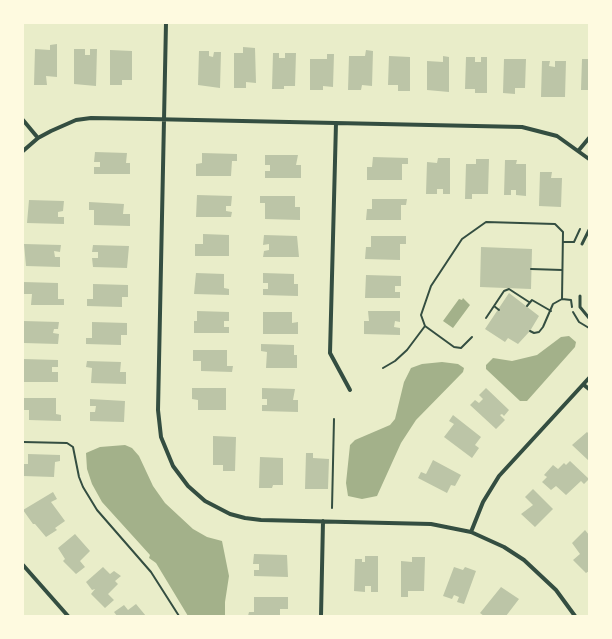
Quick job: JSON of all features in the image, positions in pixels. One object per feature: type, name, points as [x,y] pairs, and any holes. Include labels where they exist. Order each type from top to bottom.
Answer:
[{"type":"street","points":[[166,23],[158,410],[161,437],[173,466],[188,486],[200,497],[214,507],[230,514],[261,520],[431,524],[471,532],[504,547],[524,560],[556,590],[575,616]]},
{"type":"street","points":[[23,151],[38,138],[63,125],[91,118],[163,119],[522,127],[557,136],[579,150],[589,159]]},
{"type":"street","points":[[23,120],[38,138]]},
{"type":"street","points":[[336,123],[330,353],[350,390]]},
{"type":"street","points":[[579,150],[589,138]]},
{"type":"street","points":[[471,532],[483,502],[499,476],[589,378]]},
{"type":"street","points":[[584,385],[589,389]]},
{"type":"street","points":[[321,616],[323,521]]},
{"type":"street","points":[[23,565],[68,616]]},
{"type":"lane","points":[[582,244],[589,230]]},
{"type":"lane","points":[[580,296],[580,307],[589,318]]},
{"type":"path","points":[[472,337],[461,348],[454,347],[425,326],[421,314],[431,286],[462,239],[486,222],[554,224],[562,232],[562,299],[556,301],[539,332],[534,333],[530,331]]},
{"type":"path","points":[[563,242],[574,242],[581,227]]},
{"type":"path","points":[[531,269],[562,270]]},
{"type":"path","points":[[486,318],[504,291],[509,289],[529,302]]},
{"type":"path","points":[[500,297],[505,300]]},
{"type":"path","points":[[527,306],[532,300],[537,301],[551,311]]},
{"type":"path","points":[[494,306],[499,310]]},
{"type":"path","points":[[383,368],[395,361],[407,350],[425,326]]},
{"type":"path","points":[[332,508],[334,419]]},
{"type":"path","points":[[23,442],[66,443],[73,447],[79,477],[86,493],[97,510],[151,572],[179,616]]},
{"type":"shaded area","points":[[463,298],[470,305],[453,328],[443,321],[459,299],[462,300]]},
{"type":"shaded area","points":[[569,336],[576,342],[575,347],[527,401],[520,401],[486,369],[486,365],[493,358],[512,361],[537,355],[561,337]]},
{"type":"shaded area","points":[[442,362],[458,364],[464,368],[463,372],[416,420],[401,443],[377,496],[362,499],[348,496],[346,483],[350,445],[355,440],[390,425],[395,419],[404,382],[411,368],[422,364]]},
{"type":"shaded area","points":[[125,445],[132,448],[139,456],[153,486],[165,503],[193,529],[207,537],[222,541],[229,576],[225,602],[225,616],[188,616],[156,563],[149,558],[150,555],[102,502],[92,484],[87,469],[86,453],[100,447]]},
{"type":"building","points":[[57,44],[57,77],[46,76],[47,85],[34,85],[35,49],[50,50],[50,45]]},
{"type":"building","points":[[243,47],[255,48],[256,83],[246,82],[246,88],[234,88],[234,53],[243,53]]},
{"type":"building","points":[[74,49],[85,49],[85,55],[90,55],[90,49],[97,49],[96,86],[74,84]]},
{"type":"building","points":[[110,50],[132,51],[132,80],[122,80],[122,85],[110,85]]},
{"type":"building","points":[[366,50],[373,51],[372,86],[362,85],[361,90],[348,90],[349,56],[365,56]]},
{"type":"building","points":[[199,51],[209,51],[209,56],[213,57],[214,52],[221,52],[220,88],[198,85]]},
{"type":"building","points":[[273,53],[279,53],[279,58],[285,58],[285,53],[296,53],[295,86],[284,86],[284,89],[272,89]]},
{"type":"building","points":[[327,54],[334,54],[333,87],[323,86],[323,90],[310,90],[310,59],[327,59]]},
{"type":"building","points":[[389,56],[410,57],[410,91],[398,91],[398,85],[388,85]]},
{"type":"building","points":[[443,56],[449,57],[449,92],[427,90],[427,61],[443,62]]},
{"type":"building","points":[[466,57],[475,57],[475,62],[481,62],[481,57],[487,57],[487,93],[475,93],[475,89],[465,89]]},
{"type":"building","points":[[504,59],[526,59],[525,88],[515,88],[515,94],[503,93]]},
{"type":"building","points":[[582,59],[589,59],[589,90],[581,90]]},
{"type":"building","points":[[542,61],[550,61],[549,66],[555,67],[555,61],[566,61],[565,97],[541,97]]},
{"type":"building","points":[[95,152],[127,153],[126,163],[130,163],[130,174],[94,174],[94,167],[100,167],[100,162],[94,162]]},
{"type":"building","points":[[202,153],[237,154],[237,161],[232,161],[231,176],[196,176],[196,164],[202,163]]},
{"type":"building","points":[[265,155],[298,155],[296,165],[301,165],[301,178],[265,178],[265,171],[270,171],[270,165],[265,165]]},
{"type":"building","points":[[373,157],[408,158],[408,164],[402,164],[402,180],[367,180],[367,167],[372,167]]},
{"type":"building","points":[[438,158],[450,158],[450,194],[443,194],[443,189],[437,189],[437,194],[426,194],[427,162],[437,163]]},
{"type":"building","points":[[476,159],[489,159],[488,194],[472,194],[472,199],[465,199],[466,164],[476,164]]},
{"type":"building","points":[[505,160],[517,160],[516,164],[526,164],[526,196],[516,195],[516,190],[511,190],[511,195],[504,195]]},
{"type":"building","points":[[540,172],[552,172],[551,178],[562,178],[561,207],[539,206]]},
{"type":"building","points":[[197,195],[232,196],[231,206],[226,206],[226,211],[232,212],[231,217],[196,217]]},
{"type":"building","points":[[260,196],[295,196],[295,207],[300,207],[300,220],[265,219],[265,203],[260,203]]},
{"type":"building","points":[[372,199],[407,199],[406,205],[401,205],[401,220],[366,220],[367,209],[372,209]]},
{"type":"building","points":[[29,200],[64,201],[63,211],[58,212],[58,217],[64,217],[64,224],[27,223]]},
{"type":"building","points":[[89,202],[124,204],[123,214],[130,214],[130,226],[94,225],[94,210],[89,210]]},
{"type":"building","points":[[203,234],[229,235],[229,256],[195,256],[195,244],[203,244]]},
{"type":"building","points":[[264,235],[297,236],[299,257],[263,257],[264,251],[269,250],[269,244],[263,245]]},
{"type":"building","points":[[371,236],[406,236],[406,244],[400,244],[400,260],[365,259],[366,247],[371,247]]},
{"type":"building","points":[[24,244],[61,245],[60,252],[54,251],[55,257],[60,257],[60,267],[26,266]]},
{"type":"building","points":[[93,245],[129,246],[127,268],[93,267],[92,258],[98,258],[98,252],[92,252]]},
{"type":"building","points":[[481,247],[532,249],[531,289],[480,287]]},
{"type":"building","points":[[196,273],[224,274],[224,288],[229,289],[229,295],[194,294]]},
{"type":"building","points":[[263,273],[294,274],[294,284],[298,284],[298,296],[263,295],[263,289],[268,289],[268,283],[263,283]]},
{"type":"building","points":[[366,275],[401,276],[401,286],[395,286],[395,292],[400,292],[400,298],[365,298]]},
{"type":"building","points":[[23,282],[58,283],[58,299],[64,299],[64,305],[31,305],[32,294],[23,294]]},
{"type":"building","points":[[93,284],[128,285],[128,297],[122,297],[122,307],[87,306],[87,299],[93,299]]},
{"type":"building","points":[[509,293],[539,316],[530,331],[518,344],[508,338],[505,342],[485,329]]},
{"type":"building","points":[[197,311],[229,312],[229,321],[224,321],[224,327],[229,327],[229,333],[194,333],[194,321],[197,321]]},
{"type":"building","points":[[368,311],[400,311],[400,322],[395,321],[394,327],[400,328],[400,335],[364,334],[364,321],[369,321]]},
{"type":"building","points":[[263,312],[292,312],[292,323],[298,322],[298,334],[263,334]]},
{"type":"building","points":[[23,321],[59,322],[58,329],[54,329],[53,333],[59,334],[58,344],[24,343]]},
{"type":"building","points":[[92,322],[127,323],[127,335],[121,335],[121,345],[86,344],[86,338],[92,338]]},
{"type":"building","points":[[261,344],[294,345],[294,355],[297,355],[297,368],[266,368],[267,352],[261,351]]},
{"type":"building","points":[[193,350],[227,350],[227,366],[233,366],[232,372],[201,371],[201,361],[193,361]]},
{"type":"building","points":[[23,359],[58,360],[58,367],[52,367],[52,372],[58,372],[58,382],[23,382]]},
{"type":"building","points":[[87,361],[121,362],[120,372],[126,372],[126,384],[91,383],[92,368],[86,367]]},
{"type":"building","points":[[192,388],[226,388],[226,410],[198,410],[198,400],[192,399]]},
{"type":"building","points":[[262,388],[295,389],[293,400],[298,400],[298,412],[262,411],[262,405],[267,405],[267,399],[262,399]]},
{"type":"building","points":[[486,388],[509,410],[504,416],[502,414],[500,415],[505,420],[496,429],[470,405],[475,400],[479,403],[483,399],[479,395]]},
{"type":"building","points":[[23,398],[56,398],[56,414],[61,415],[61,421],[29,420],[29,410],[23,410]]},
{"type":"building","points":[[90,399],[125,401],[124,422],[90,421],[90,412],[95,412],[96,406],[90,406]]},
{"type":"building","points":[[453,415],[481,437],[475,445],[479,448],[472,458],[444,437],[454,424],[449,421]]},
{"type":"building","points":[[587,432],[589,434],[589,461],[572,445]]},
{"type":"building","points":[[213,436],[236,437],[235,471],[223,471],[223,465],[213,465]]},
{"type":"building","points":[[306,453],[313,453],[313,458],[329,459],[328,489],[305,489]]},
{"type":"building","points":[[28,454],[60,455],[60,461],[55,462],[54,477],[23,476],[23,464],[28,464]]},
{"type":"building","points":[[260,457],[283,458],[283,485],[273,485],[272,488],[259,488]]},
{"type":"building","points":[[433,460],[461,475],[455,486],[451,485],[447,493],[418,478],[421,472],[426,474]]},
{"type":"building","points":[[570,461],[589,479],[584,484],[581,481],[566,495],[556,486],[551,490],[542,482],[547,477],[544,475],[553,465],[558,469],[564,463],[566,465]]},
{"type":"building","points":[[533,489],[553,509],[535,527],[521,514],[533,505],[525,497]]},
{"type":"building","points":[[53,492],[57,499],[51,502],[65,521],[55,528],[57,530],[46,537],[35,524],[33,524],[23,510]]},
{"type":"building","points":[[585,530],[589,535],[589,571],[586,573],[573,560],[580,554],[572,543]]},
{"type":"building","points":[[75,534],[90,551],[80,561],[85,567],[76,574],[63,561],[65,559],[58,548]]},
{"type":"building","points":[[254,554],[287,555],[288,577],[254,576],[254,570],[259,570],[259,564],[253,564]]},
{"type":"building","points":[[365,556],[378,556],[378,592],[371,592],[371,586],[365,586],[365,592],[354,591],[355,559],[362,559],[362,562],[365,562]]},
{"type":"building","points":[[412,557],[425,557],[424,591],[408,591],[408,597],[401,597],[401,561],[412,562]]},
{"type":"building","points":[[103,567],[110,574],[114,571],[121,576],[115,581],[118,584],[108,594],[114,600],[105,608],[91,594],[95,589],[92,590],[86,582]]},
{"type":"building","points":[[454,567],[463,570],[465,567],[476,571],[464,604],[457,602],[459,597],[454,595],[452,599],[443,596]]},
{"type":"building","points":[[501,587],[519,599],[506,616],[484,616],[480,613]]},
{"type":"building","points":[[254,597],[288,597],[288,609],[280,609],[280,616],[248,616],[249,612],[254,612]]},
{"type":"building","points":[[136,604],[146,616],[117,616],[114,612],[124,605],[128,610]]}]
